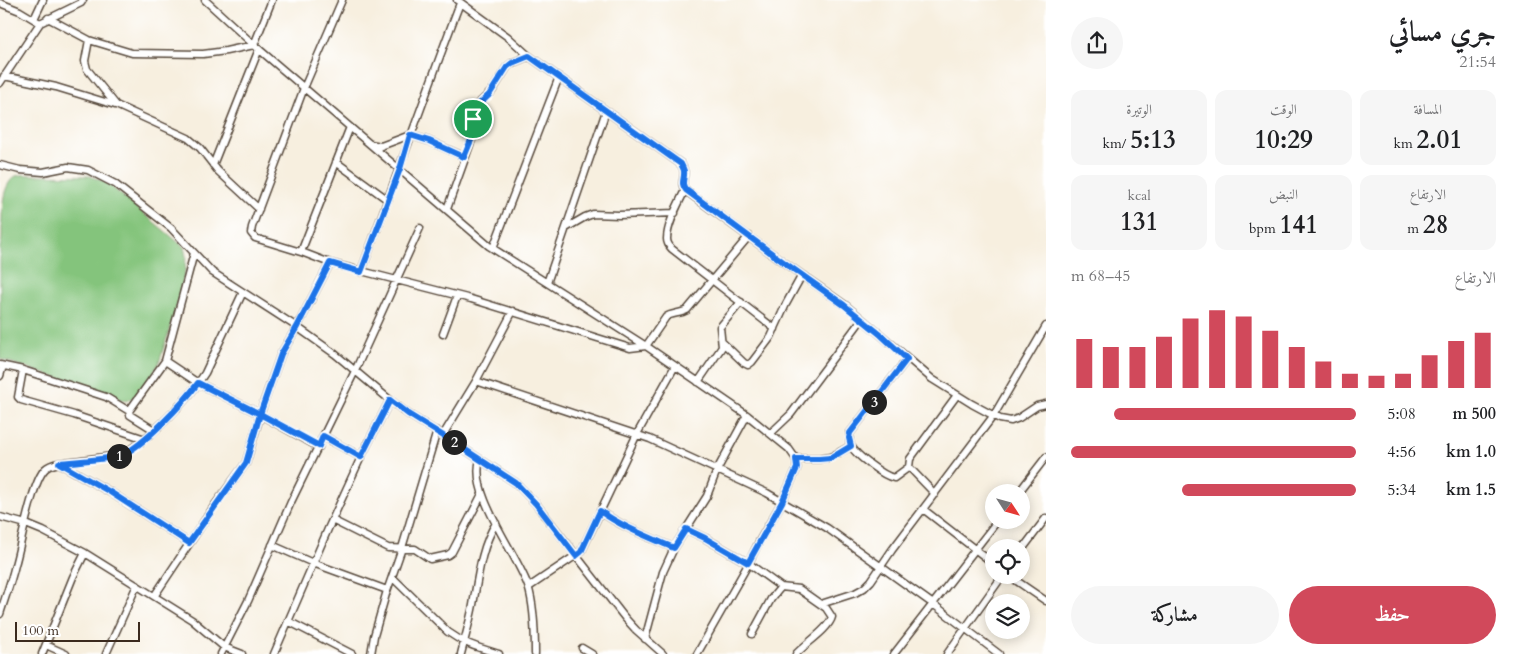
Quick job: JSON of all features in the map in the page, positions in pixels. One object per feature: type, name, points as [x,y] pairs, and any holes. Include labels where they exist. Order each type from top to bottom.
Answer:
[{"type":"street","points":[[34,19],[43,0]]},
{"type":"street","points":[[0,82],[40,22],[81,3],[83,0]]},
{"type":"street","points":[[206,0],[256,47],[493,248],[646,346],[747,415],[789,449],[796,459],[797,468],[782,502],[697,654]]},
{"type":"street","points":[[213,165],[272,0]]},
{"type":"street","points":[[342,0],[304,88],[259,209],[251,233],[255,238],[330,263],[513,311],[630,348],[646,346],[669,314],[679,314],[687,310],[749,236]]},
{"type":"street","points":[[361,272],[400,169],[410,135],[458,1],[508,37],[529,56],[681,164],[684,171],[683,186],[686,190],[862,319],[932,379],[1000,419],[1011,421],[1037,406],[1046,404]]},
{"type":"street","points":[[0,3],[40,22]]},
{"type":"street","points":[[48,18],[88,40],[132,53],[203,54],[256,47]]},
{"type":"street","points":[[88,40],[85,61],[87,69],[116,105]]},
{"type":"street","points":[[447,209],[464,157],[476,128],[472,114],[475,108],[489,95],[507,67],[529,56]]},
{"type":"street","points":[[4,76],[56,87],[116,105],[188,138],[259,209]]},
{"type":"street","points":[[493,248],[559,77]]},
{"type":"street","points":[[547,283],[606,112]]},
{"type":"street","points":[[301,252],[350,128]]},
{"type":"street","points":[[370,144],[382,146],[410,135],[429,141],[464,157]]},
{"type":"street","points":[[336,162],[388,200]]},
{"type":"street","points":[[0,165],[20,170],[43,172],[68,168],[88,170],[115,184],[171,228],[212,272],[297,327],[335,354],[390,400],[502,473],[522,489],[625,618],[655,651],[663,654]]},
{"type":"street","points":[[686,190],[675,213],[667,237],[668,244],[775,329]]},
{"type":"street","points":[[566,228],[593,214],[675,213]]},
{"type":"street","points":[[221,654],[248,601],[291,502],[355,371],[420,228]]},
{"type":"street","points":[[129,411],[165,361],[194,253]]},
{"type":"street","points":[[155,595],[189,543],[246,463],[260,414],[281,354],[330,263]]},
{"type":"street","points":[[722,342],[748,365],[771,337],[802,275]]},
{"type":"street","points":[[0,614],[37,483],[45,469],[59,463],[121,455],[130,451],[145,439],[198,383],[243,292]]},
{"type":"street","points":[[443,334],[457,296]]},
{"type":"street","points":[[698,382],[717,357],[722,347],[720,327],[741,302]]},
{"type":"street","points":[[443,436],[476,381],[513,311]]},
{"type":"street","points":[[770,434],[791,414],[862,319]]},
{"type":"street","points":[[821,604],[854,593],[872,581],[892,550],[994,415],[1046,326]]},
{"type":"street","points":[[907,359],[850,433],[849,438],[851,446],[887,477],[894,478],[909,467],[910,459],[958,395]]},
{"type":"street","points":[[165,361],[198,383],[319,446]]},
{"type":"street","points":[[0,376],[1,366],[23,370],[72,385],[106,397],[154,430]]},
{"type":"street","points":[[529,587],[581,552],[637,434],[675,366]]},
{"type":"street","points":[[23,370],[18,392],[18,397],[21,400],[74,415],[145,439]]},
{"type":"street","points":[[476,381],[650,439],[782,502],[828,528],[999,654]]},
{"type":"street","points":[[274,654],[332,520],[390,400]]},
{"type":"street","points":[[646,639],[663,572],[674,548],[707,496],[717,470],[747,415]]},
{"type":"street","points":[[371,654],[387,590],[402,548],[437,431]]},
{"type":"street","points":[[323,436],[361,457]]},
{"type":"street","points":[[796,459],[831,458],[851,446]]},
{"type":"street","points":[[480,460],[478,474],[482,494],[529,587],[535,654]]},
{"type":"street","points":[[1026,484],[1045,461]]},
{"type":"street","points":[[59,463],[118,497],[189,543]]},
{"type":"street","points":[[909,467],[935,494]]},
{"type":"street","points":[[332,520],[388,548],[408,547],[430,558],[448,555],[455,548],[482,494]]},
{"type":"street","points":[[924,510],[985,557]]},
{"type":"street","points":[[600,511],[640,533],[674,548]]},
{"type":"street","points":[[0,517],[26,524],[85,553],[155,595],[192,620],[224,647],[242,654]]},
{"type":"street","points":[[1030,539],[1046,518]]},
{"type":"street","points":[[462,654],[473,605],[478,570],[496,523]]},
{"type":"street","points":[[686,529],[748,563],[781,587],[799,589],[830,612],[831,621],[796,654]]},
{"type":"street","points":[[894,654],[991,529]]},
{"type":"street","points":[[272,545],[313,564],[387,590]]},
{"type":"street","points":[[42,654],[85,553]]},
{"type":"street","points":[[392,577],[448,632],[464,643],[499,654]]},
{"type":"street","points":[[106,654],[137,584]]},
{"type":"street","points":[[947,654],[997,584]]},
{"type":"street","points":[[1021,584],[1046,601]]},
{"type":"street","points":[[752,634],[771,599],[781,587]]},
{"type":"street","points":[[288,621],[352,654]]},
{"type":"street","points":[[46,645],[66,654]]},
{"type":"street","points":[[582,648],[592,654]]},
{"type":"green space","points":[[23,175],[90,176],[107,183],[184,247],[186,256],[185,271],[178,302],[159,363],[150,379],[136,396],[126,401],[0,359],[0,248],[3,202],[7,186],[16,176]]},
{"type":"route","points":[[473,119],[472,114],[475,108],[489,95],[507,67],[529,56],[681,164],[684,171],[683,186],[686,190],[844,305],[907,359],[850,433],[851,446],[831,458],[796,459],[797,468],[782,502],[748,563],[686,529],[674,548],[616,521],[600,511],[581,552],[576,556],[536,504],[516,483],[408,414],[390,400],[361,457],[323,436],[319,446],[260,414],[246,463],[189,543],[110,492],[59,463],[107,458],[130,451],[173,411],[198,383],[260,414],[281,354],[330,263],[361,272],[400,169],[410,135],[442,146],[464,157],[476,128],[473,119]]}]
